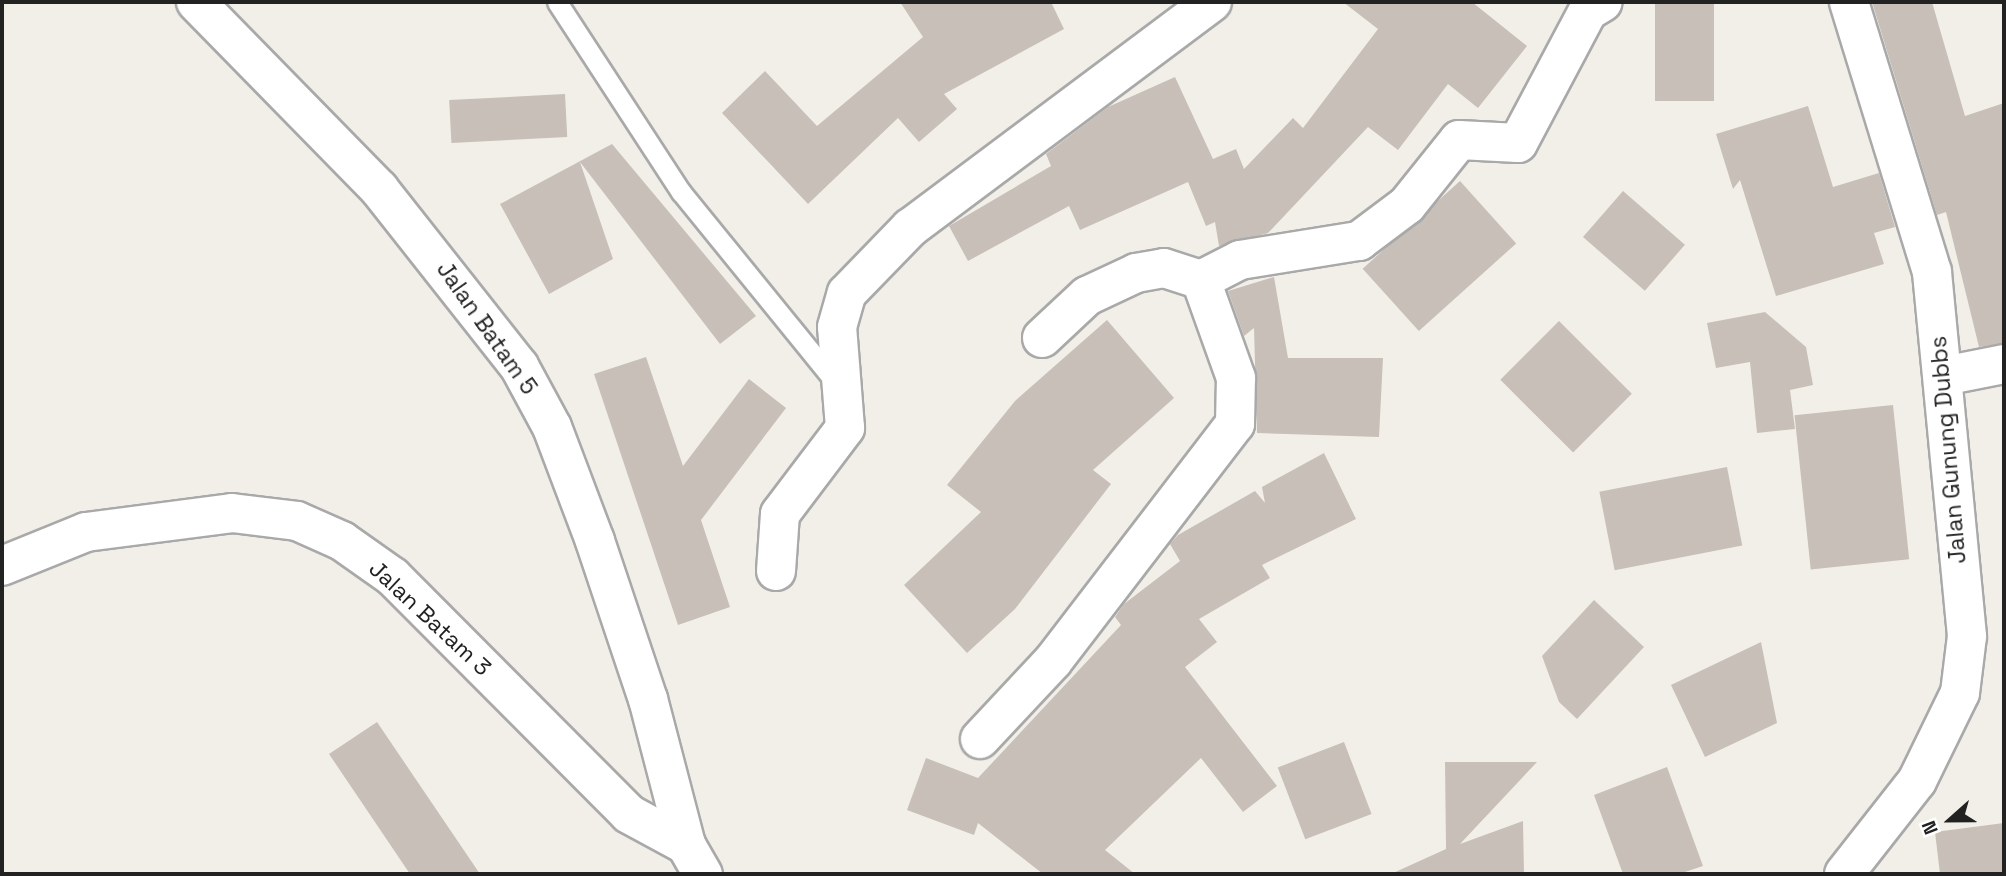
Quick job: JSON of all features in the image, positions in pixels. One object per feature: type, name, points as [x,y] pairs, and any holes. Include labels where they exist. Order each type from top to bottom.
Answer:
[{"type":"street","name":"Jalan Batam 5","points":[[196,2],[379,189],[519,366],[552,427],[595,541],[694,860]]},
{"type":"street","points":[[776,571],[780,514],[845,428],[848,409],[837,383],[837,327],[847,293],[875,259],[1057,113],[1156,48],[1212,2]]},
{"type":"street","points":[[1042,338],[1087,296],[1136,273],[1164,268],[1201,280],[1240,260],[1359,241],[1407,205],[1465,136],[1504,147],[1518,144],[1588,11],[1603,2]]},
{"type":"street","name":"Jalan Gunung Dubbs","points":[[1843,874],[1917,781],[1960,693],[1967,636],[1932,272],[1849,2]]},
{"type":"street","points":[[980,739],[1053,661],[1235,424],[1236,379],[1201,280]]},
{"type":"street","points":[[1944,376],[2004,364]]},
{"type":"street","name":"Jalan Batam 3","points":[[2,566],[86,533],[232,513],[297,522],[342,541],[393,577],[629,814],[694,860]]},
{"type":"lane","points":[[557,2],[673,180],[837,383]]},
{"type":"building","points":[[900,2],[1051,2],[1064,29],[944,94],[957,109],[919,142],[898,118],[808,204],[722,113],[765,71],[817,126],[923,37]]},
{"type":"building","points":[[1343,2],[1472,2],[1527,46],[1478,108],[1448,84],[1398,150],[1368,127],[1268,233],[1219,246],[1215,222],[1206,226],[1188,182],[1080,230],[1069,206],[968,261],[949,226],[1051,166],[1046,154],[1108,107],[1175,77],[1213,159],[1236,149],[1244,169],[1293,118],[1303,128],[1378,29]]},
{"type":"building","points":[[1655,2],[1714,2],[1714,101],[1655,101]]},
{"type":"building","points":[[1872,2],[1932,2],[1965,116],[2004,103],[2004,343],[1979,347],[1946,212],[1937,215]]},
{"type":"building","points":[[565,94],[567,137],[451,143],[449,100]]},
{"type":"building","points":[[1808,106],[1833,187],[1879,173],[1895,227],[1874,233],[1884,264],[1776,296],[1740,180],[1733,189],[1716,134]]},
{"type":"building","points":[[612,144],[756,316],[720,344],[580,162],[613,259],[549,294],[500,204]]},
{"type":"building","points":[[1460,181],[1516,243],[1419,331],[1363,269]]},
{"type":"building","points":[[1623,191],[1685,245],[1645,291],[1583,237]]},
{"type":"building","points":[[1274,277],[1288,358],[1383,358],[1379,437],[1257,433],[1254,328],[1244,336],[1228,291]]},
{"type":"building","points":[[1765,312],[1806,347],[1813,385],[1790,390],[1795,429],[1757,433],[1750,362],[1716,368],[1707,323]]},
{"type":"building","points":[[1107,320],[1174,398],[1093,470],[1111,484],[1015,609],[967,653],[904,585],[981,512],[947,485],[1015,401]]},
{"type":"building","points":[[1559,321],[1632,394],[1573,453],[1500,380]]},
{"type":"building","points":[[646,357],[683,466],[749,379],[786,408],[701,520],[730,607],[678,625],[594,374]]},
{"type":"building","points":[[1893,405],[1909,559],[1811,569],[1795,415]]},
{"type":"building","points":[[1324,453],[1356,519],[1262,565],[1270,578],[1199,619],[1217,642],[1185,667],[1277,786],[1243,812],[1201,758],[1105,850],[1135,874],[1043,874],[978,823],[974,835],[907,810],[926,758],[978,778],[1121,625],[1115,617],[1124,604],[1180,561],[1170,544],[1178,535],[1255,491],[1265,503],[1262,487]]},
{"type":"building","points":[[1727,467],[1742,546],[1615,570],[1599,492]]},
{"type":"building","points":[[1594,600],[1644,647],[1577,719],[1559,702],[1542,656]]},
{"type":"building","points":[[1761,642],[1777,723],[1705,757],[1671,685]]},
{"type":"building","points":[[377,722],[480,874],[410,874],[329,754]]},
{"type":"building","points":[[1344,742],[1372,814],[1305,839],[1278,767]]},
{"type":"building","points":[[1445,762],[1537,762],[1460,844],[1523,821],[1524,874],[1391,874],[1446,849]]},
{"type":"building","points":[[1667,767],[1703,866],[1679,874],[1623,874],[1594,795]]},
{"type":"building","points":[[2004,823],[2004,874],[1940,874],[1935,832]]}]
